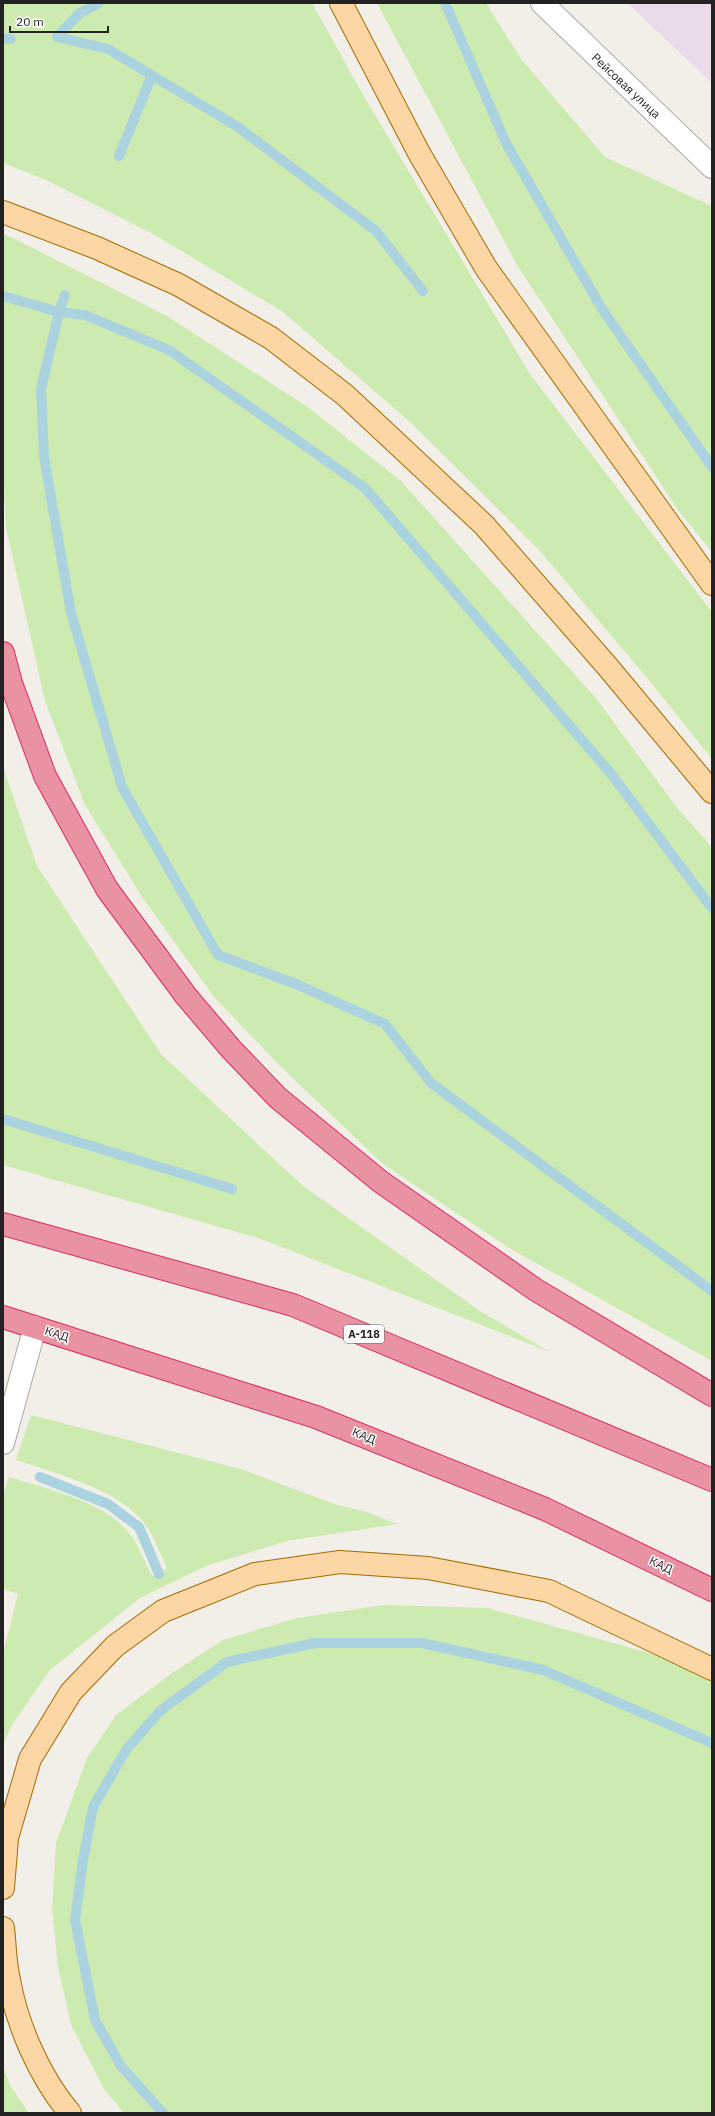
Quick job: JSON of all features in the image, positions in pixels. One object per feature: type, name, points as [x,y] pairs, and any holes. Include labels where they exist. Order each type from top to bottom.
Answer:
[{"type":"highway","points":[[3,653],[11,683],[46,776],[107,889],[186,996],[231,1049],[278,1098],[381,1182],[536,1290],[712,1395]]},
{"type":"highway","name":"А-118","points":[[3,1224],[293,1305],[712,1480]]},
{"type":"highway","name":"КАД","points":[[3,1317],[316,1417],[545,1509],[712,1590]]},
{"type":"main road","points":[[341,3],[419,153],[486,268],[712,584]]},
{"type":"main road","points":[[3,212],[97,248],[179,285],[271,338],[345,395],[484,525],[607,666],[712,792]]},
{"type":"main road","points":[[3,1888],[7,1838],[30,1759],[72,1692],[115,1646],[163,1611],[255,1574],[340,1562],[428,1568],[550,1591],[712,1669]]},
{"type":"main road","points":[[3,1928],[9,1980],[26,2041],[59,2100],[70,2113]]},
{"type":"street","name":"Рейсовая улица","points":[[542,3],[712,167]]},
{"type":"street","points":[[3,1443],[35,1327]]},
{"type":"shaded area","points":[[627,3],[712,3],[712,83]]},
{"type":"green space","points":[[3,3],[312,3],[363,95],[530,374],[712,612],[712,759],[653,685],[539,550],[410,422],[283,312],[153,234],[46,180],[3,163]]},
{"type":"green space","points":[[377,3],[486,3],[521,59],[605,157],[712,206],[712,552],[678,510],[517,265]]},
{"type":"green space","points":[[3,233],[167,316],[309,408],[400,480],[595,697],[678,809],[712,847],[712,1361],[509,1248],[383,1164],[281,1067],[214,997],[144,900],[85,805],[45,701],[6,528],[3,472]]},
{"type":"green space","points":[[3,767],[37,866],[161,1054],[303,1186],[480,1311],[550,1352],[261,1239],[3,1165]]},
{"type":"green space","points":[[31,1415],[241,1469],[334,1504],[367,1512],[397,1524],[287,1541],[206,1566],[140,1598],[50,1670],[12,1725],[3,1744],[3,1654],[18,1594],[3,1589],[3,1496],[9,1477],[74,1498],[105,1512],[118,1522],[133,1538],[152,1576],[167,1568],[148,1528],[144,1522],[127,1506],[98,1489],[16,1460]]},
{"type":"green space","points":[[384,1605],[488,1608],[692,1665],[712,1678],[712,2113],[124,2113],[104,2089],[71,2025],[58,1967],[52,1908],[56,1843],[87,1758],[116,1715],[172,1673],[223,1640],[297,1618]]},
{"type":"green space","points":[[3,2066],[10,2085],[29,2113],[3,2113]]},
{"type":"waterway","points":[[99,3],[80,13],[57,37],[108,49],[238,127],[376,231],[423,291]]},
{"type":"waterway","points":[[445,3],[507,145],[602,309],[712,467]]},
{"type":"waterway","points":[[3,39],[11,39]]},
{"type":"waterway","points":[[119,156],[152,75]]},
{"type":"waterway","points":[[65,295],[59,312],[41,389],[44,457],[71,613],[122,787],[218,955],[296,984],[385,1024],[431,1083],[712,1291]]},
{"type":"waterway","points":[[3,296],[59,312],[85,315],[169,350],[365,488],[612,775],[712,908]]},
{"type":"waterway","points":[[3,1119],[232,1189]]},
{"type":"waterway","points":[[40,1477],[108,1504],[139,1527],[159,1574]]},
{"type":"waterway","points":[[163,2113],[121,2066],[95,2020],[75,1920],[83,1860],[93,1807],[126,1750],[160,1711],[227,1662],[315,1643],[422,1643],[543,1670],[712,1743]]}]
